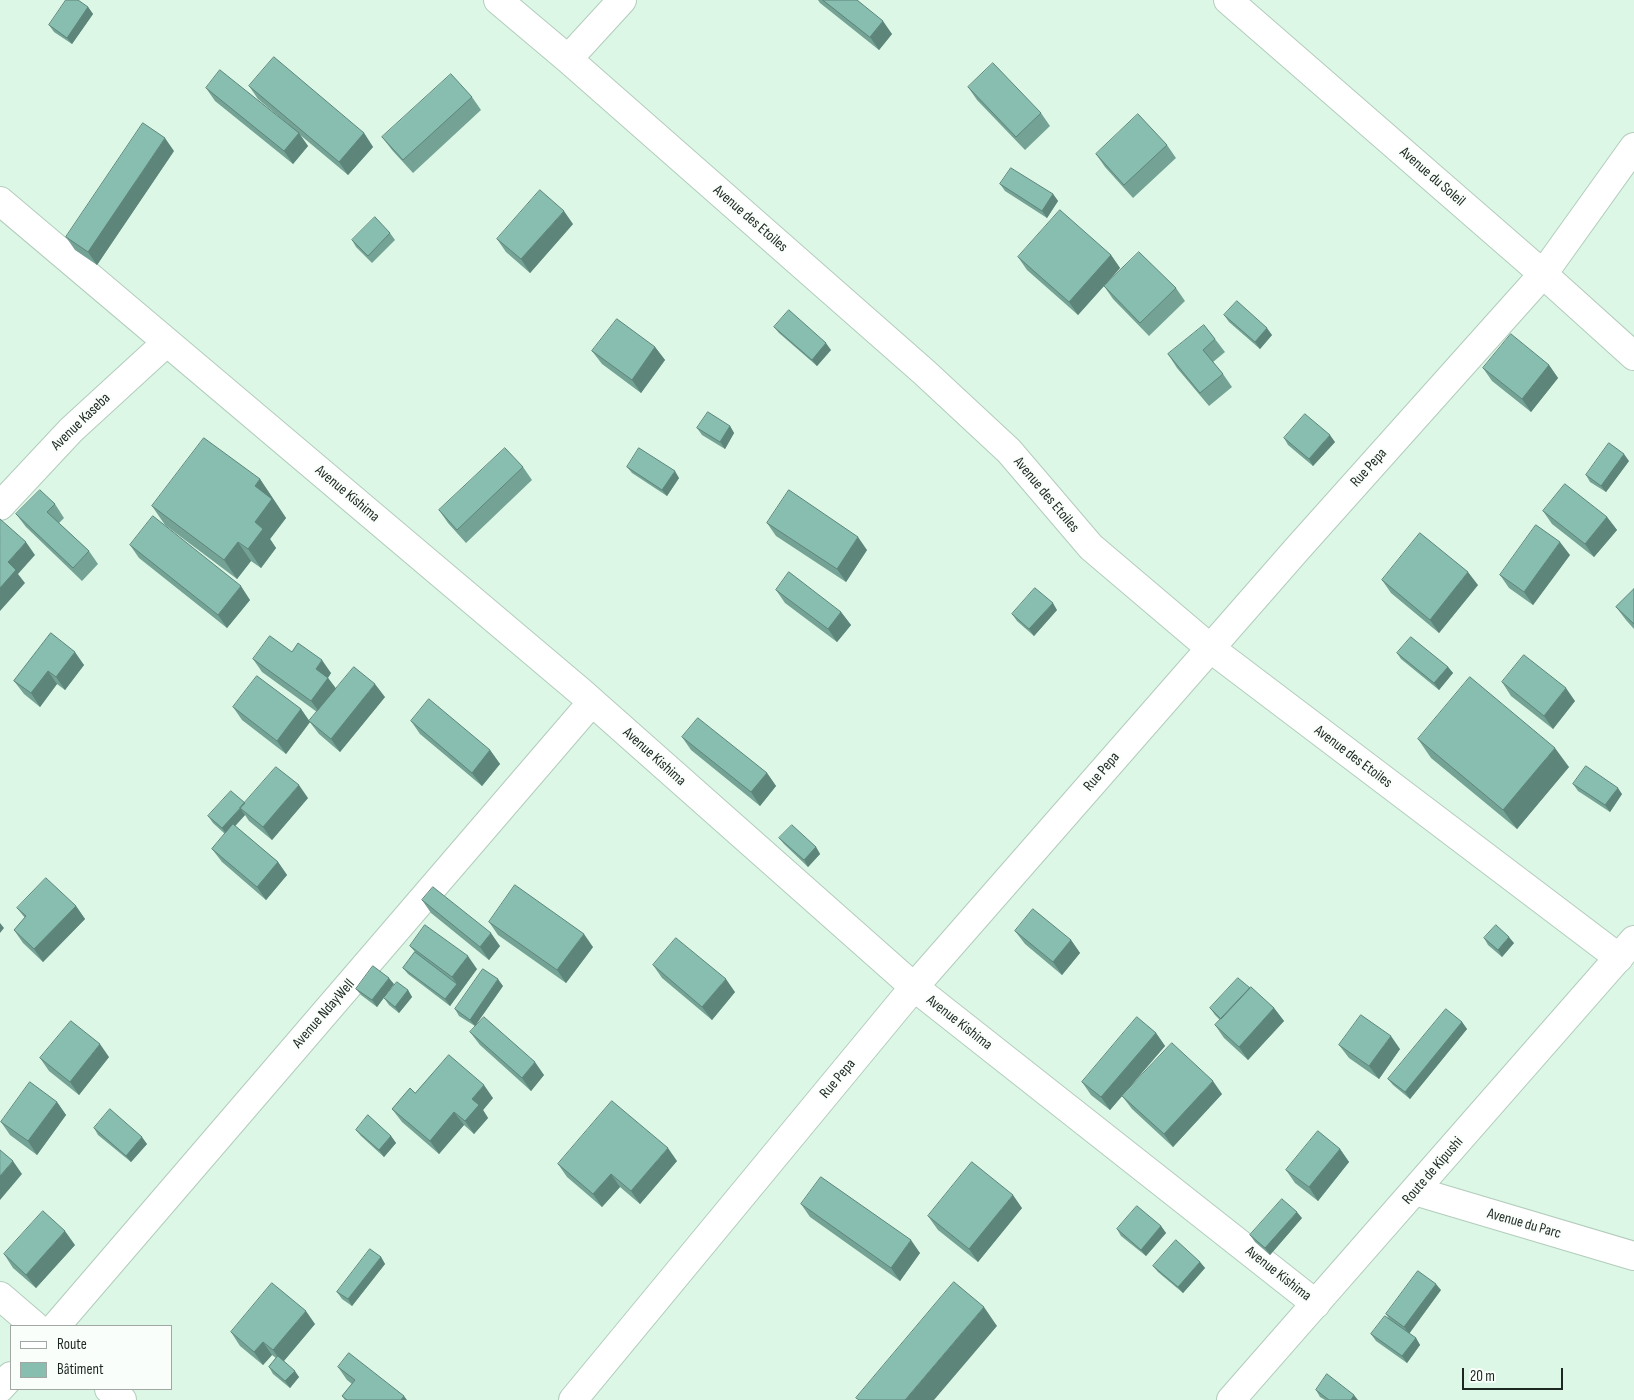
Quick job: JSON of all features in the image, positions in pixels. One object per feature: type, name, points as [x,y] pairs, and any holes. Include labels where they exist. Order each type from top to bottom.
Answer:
[{"type":"street","name":"Avenue des Etoiles","points":[[498,0],[568,59],[924,372],[1009,451],[1091,547],[1210,648],[1627,949]]},
{"type":"street","points":[[568,59],[622,0]]},
{"type":"street","name":"Avenue du Soleil","points":[[1228,0],[1543,274],[1634,356]]},
{"type":"street","name":"Rue Pepa","points":[[573,1400],[914,987],[1210,648],[1543,274],[1634,148]]},
{"type":"street","name":"Avenue Kishima","points":[[0,201],[592,702],[914,987],[1316,1304]]},
{"type":"street","name":"Avenue Kaseba","points":[[0,506],[71,430],[167,342]]},
{"type":"street","name":"Avenue NdayWell","points":[[57,1325],[592,702]]},
{"type":"street","name":"Route de Kipushi","points":[[1231,1400],[1627,949]]},
{"type":"street","name":"Avenue du Parc","points":[[1415,1191],[1634,1256]]},
{"type":"street","points":[[0,1296],[35,1325]]},
{"type":"street","points":[[0,1388],[10,1377]]},
{"type":"street","points":[[110,1390],[122,1400]]},
{"type":"building","points":[[66,0],[78,0],[88,7],[67,38],[49,25]]},
{"type":"building","points":[[823,0],[857,0],[883,21],[870,37]]},
{"type":"building","points":[[274,57],[364,133],[339,162],[249,86]]},
{"type":"building","points":[[993,63],[1041,113],[1016,137],[968,87]]},
{"type":"building","points":[[220,70],[299,133],[284,151],[206,88]]},
{"type":"building","points":[[451,74],[472,97],[403,160],[382,137]]},
{"type":"building","points":[[1138,114],[1167,145],[1124,185],[1096,154]]},
{"type":"building","points":[[143,123],[165,138],[88,252],[66,237]]},
{"type":"building","points":[[1011,168],[1053,194],[1042,211],[1000,184]]},
{"type":"building","points":[[540,190],[564,211],[521,259],[497,239]]},
{"type":"building","points":[[1060,210],[1111,255],[1069,302],[1018,257]]},
{"type":"building","points":[[375,217],[390,233],[368,256],[352,240]]},
{"type":"building","points":[[1139,252],[1176,288],[1140,323],[1104,286]]},
{"type":"building","points":[[1237,301],[1267,328],[1255,342],[1224,315]]},
{"type":"building","points":[[789,310],[826,343],[812,360],[774,327]]},
{"type":"building","points":[[617,319],[655,347],[632,380],[592,351]]},
{"type":"building","points":[[1204,325],[1215,339],[1203,350],[1223,374],[1200,393],[1168,354]]},
{"type":"building","points":[[1511,334],[1549,365],[1522,399],[1483,368]]},
{"type":"building","points":[[708,412],[730,426],[720,442],[697,428]]},
{"type":"building","points":[[1305,414],[1330,435],[1309,459],[1284,438]]},
{"type":"building","points":[[204,438],[260,479],[255,486],[272,499],[255,522],[263,529],[248,549],[238,542],[224,560],[152,506]]},
{"type":"building","points":[[1609,443],[1624,454],[1601,486],[1586,475]]},
{"type":"building","points":[[505,448],[523,467],[457,530],[439,510]]},
{"type":"building","points":[[639,448],[675,471],[662,490],[627,467]]},
{"type":"building","points":[[1565,484],[1607,517],[1585,544],[1543,511]]},
{"type":"building","points":[[40,490],[55,504],[47,512],[89,551],[73,568],[16,514]]},
{"type":"building","points":[[789,490],[858,537],[837,569],[767,523]]},
{"type":"building","points":[[153,516],[241,586],[218,615],[130,545]]},
{"type":"building","points":[[0,519],[26,542],[8,562],[16,570],[0,588]]},
{"type":"building","points":[[1536,525],[1560,542],[1524,592],[1500,575]]},
{"type":"building","points":[[1420,533],[1468,572],[1430,620],[1382,580]]},
{"type":"building","points":[[789,572],[841,612],[828,629],[776,590]]},
{"type":"building","points":[[1035,588],[1053,603],[1029,629],[1012,614]]},
{"type":"building","points":[[1634,589],[1634,624],[1616,607]]},
{"type":"building","points":[[51,633],[75,652],[56,677],[48,671],[31,693],[14,681]]},
{"type":"building","points":[[270,636],[292,652],[298,643],[322,660],[316,669],[328,678],[311,701],[253,659]]},
{"type":"building","points":[[1411,637],[1448,667],[1434,683],[1397,653]]},
{"type":"building","points":[[1524,655],[1566,688],[1544,716],[1502,682]]},
{"type":"building","points":[[354,667],[375,684],[331,739],[309,721]]},
{"type":"building","points":[[257,676],[301,709],[277,741],[233,707]]},
{"type":"building","points":[[1470,677],[1555,748],[1503,810],[1418,739]]},
{"type":"building","points":[[429,699],[490,750],[472,773],[411,721]]},
{"type":"building","points":[[698,718],[767,773],[751,792],[682,737]]},
{"type":"building","points":[[1586,766],[1618,788],[1605,805],[1573,784]]},
{"type":"building","points":[[276,767],[299,785],[263,827],[240,808]]},
{"type":"building","points":[[231,791],[245,803],[222,828],[208,816]]},
{"type":"building","points":[[233,824],[278,862],[257,887],[212,849]]},
{"type":"building","points":[[792,825],[816,847],[804,860],[779,838]]},
{"type":"building","points":[[46,878],[76,906],[34,949],[14,930],[26,916],[17,908]]},
{"type":"building","points":[[515,885],[584,934],[557,970],[489,922]]},
{"type":"building","points":[[433,887],[491,933],[480,947],[422,900]]},
{"type":"building","points":[[1033,909],[1071,940],[1053,962],[1015,931]]},
{"type":"building","points":[[425,925],[468,956],[452,977],[410,946]]},
{"type":"building","points":[[1496,925],[1509,937],[1498,950],[1484,938]]},
{"type":"building","points":[[676,938],[726,979],[702,1007],[653,965]]},
{"type":"building","points":[[415,952],[457,984],[445,999],[403,968]]},
{"type":"building","points":[[373,966],[389,978],[372,1000],[356,989]]},
{"type":"building","points":[[483,969],[498,979],[470,1020],[455,1009]]},
{"type":"building","points":[[1238,978],[1250,988],[1221,1019],[1210,1008]]},
{"type":"building","points":[[397,982],[408,990],[395,1007],[384,998]]},
{"type":"building","points":[[1251,987],[1274,1008],[1239,1047],[1215,1025]]},
{"type":"building","points":[[1446,1009],[1462,1022],[1405,1092],[1388,1079]]},
{"type":"building","points":[[1361,1015],[1391,1036],[1369,1066],[1339,1045]]},
{"type":"building","points":[[484,1017],[535,1062],[522,1078],[470,1032]]},
{"type":"building","points":[[1137,1017],[1156,1033],[1101,1097],[1082,1082]]},
{"type":"building","points":[[71,1021],[100,1044],[70,1082],[40,1058]]},
{"type":"building","points":[[1172,1043],[1213,1081],[1164,1134],[1122,1096]]},
{"type":"building","points":[[449,1055],[484,1085],[472,1099],[479,1105],[465,1121],[454,1112],[430,1141],[392,1109],[410,1088],[415,1093]]},
{"type":"building","points":[[30,1082],[57,1102],[28,1141],[1,1122]]},
{"type":"building","points":[[612,1101],[668,1148],[631,1191],[611,1174],[593,1194],[558,1164]]},
{"type":"building","points":[[110,1109],[142,1137],[126,1156],[94,1128]]},
{"type":"building","points":[[368,1115],[391,1136],[379,1150],[356,1130]]},
{"type":"building","points":[[1318,1131],[1340,1149],[1309,1187],[1286,1170]]},
{"type":"building","points":[[0,1150],[13,1161],[0,1176]]},
{"type":"building","points":[[972,1162],[1013,1195],[969,1249],[928,1216]]},
{"type":"building","points":[[821,1177],[911,1240],[891,1268],[801,1204]]},
{"type":"building","points":[[1282,1199],[1297,1212],[1265,1248],[1250,1235]]},
{"type":"building","points":[[1137,1206],[1161,1226],[1141,1250],[1117,1229]]},
{"type":"building","points":[[43,1211],[65,1231],[26,1275],[4,1254]]},
{"type":"building","points":[[1176,1240],[1200,1262],[1178,1287],[1153,1266]]},
{"type":"building","points":[[370,1249],[381,1257],[348,1299],[337,1292]]},
{"type":"building","points":[[1418,1271],[1436,1284],[1404,1327],[1386,1314]]},
{"type":"building","points":[[954,1282],[984,1307],[905,1400],[859,1400],[856,1398]]},
{"type":"building","points":[[272,1283],[306,1311],[273,1350],[263,1342],[254,1352],[231,1332]]},
{"type":"building","points":[[1385,1316],[1416,1338],[1402,1356],[1371,1334]]},
{"type":"building","points":[[349,1353],[404,1396],[401,1400],[347,1400],[342,1396],[355,1380],[338,1367]]},
{"type":"building","points":[[278,1356],[295,1371],[285,1381],[269,1367]]},
{"type":"building","points":[[1327,1374],[1354,1395],[1351,1400],[1329,1400],[1316,1390]]}]
